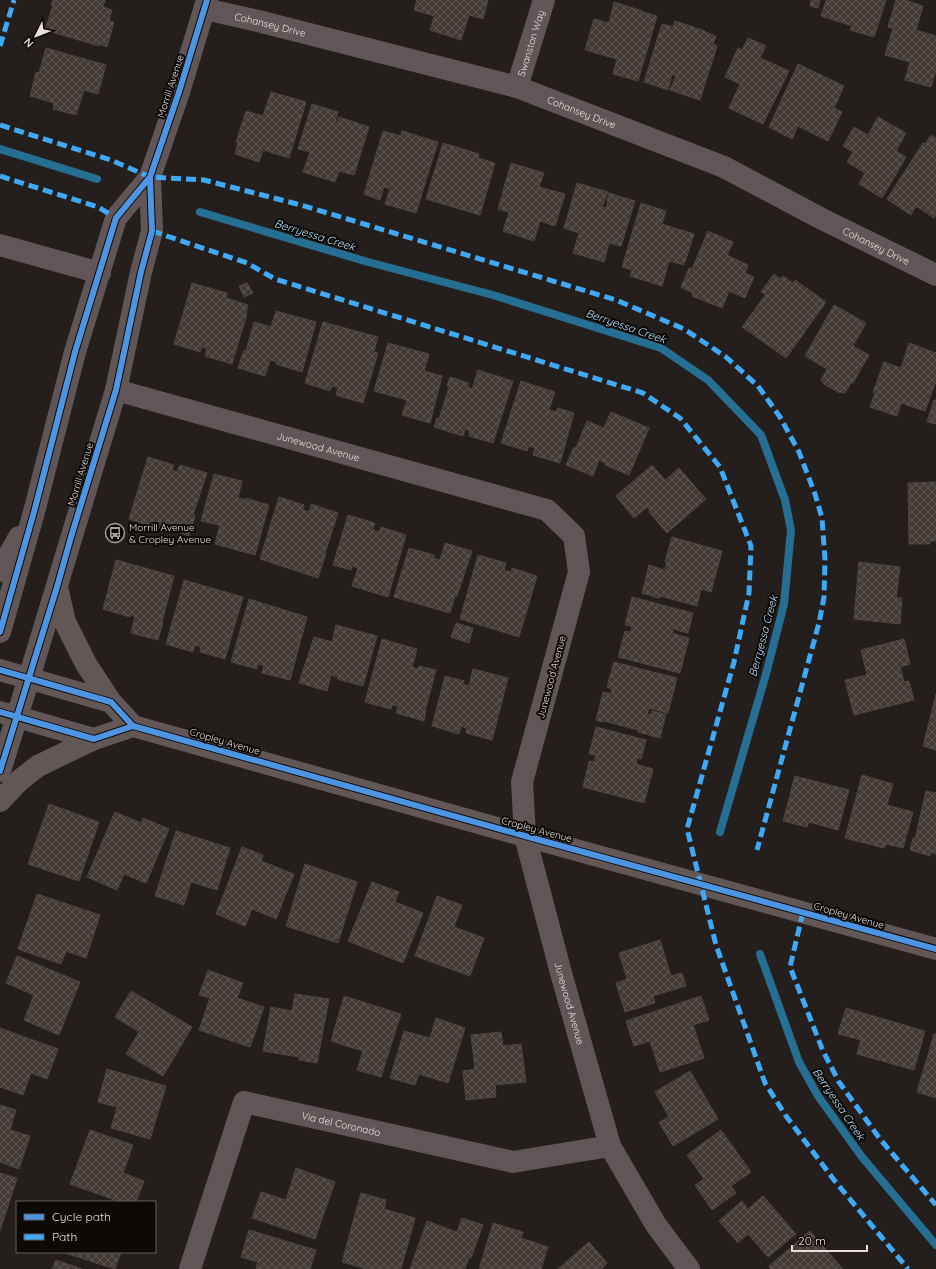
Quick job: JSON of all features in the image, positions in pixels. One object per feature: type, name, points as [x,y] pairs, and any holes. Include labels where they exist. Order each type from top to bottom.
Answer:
[{"type":"main road","points":[[0,801],[20,780],[38,766],[94,739],[133,726],[111,702],[86,664],[65,622],[57,587]]},
{"type":"main road","points":[[0,670],[111,702]]},
{"type":"main road","name":"Morrill Avenue","points":[[0,771],[8,715],[29,678]]},
{"type":"main road","points":[[8,715],[94,739]]},
{"type":"main road","name":"Cropley Avenue","points":[[133,726],[936,949]]},
{"type":"street","name":"Swanston Way","points":[[517,87],[544,0]]},
{"type":"street","name":"Cohansey Drive","points":[[206,5],[258,21],[517,87],[724,167],[822,219],[936,275]]},
{"type":"street","name":"Morrill Avenue","points":[[0,632],[34,512],[75,352],[116,218],[150,177],[179,92],[206,5]]},
{"type":"street","name":"Morrill Avenue","points":[[29,678],[116,390],[141,272],[152,231],[150,177]]},
{"type":"street","points":[[0,245],[100,273]]},
{"type":"street","name":"Junewood Avenue","points":[[116,390],[547,510],[574,536],[579,572],[522,782],[525,836],[561,973],[610,1146],[656,1225],[688,1269]]},
{"type":"street","points":[[0,571],[34,512]]},
{"type":"street","name":"Via del Coronado","points":[[190,1269],[244,1102],[514,1162],[610,1146]]},
{"type":"building","points":[[53,0],[105,0],[103,7],[112,10],[109,21],[114,22],[107,47],[45,30],[53,5],[51,5]]},
{"type":"building","points":[[417,0],[488,0],[483,19],[469,15],[461,40],[430,30],[434,16],[414,10]]},
{"type":"building","points":[[811,0],[820,0],[818,8],[810,6]]},
{"type":"building","points":[[826,0],[886,0],[874,37],[850,30],[852,26],[821,16]]},
{"type":"building","points":[[896,0],[905,0],[923,6],[916,30],[936,36],[936,70],[931,87],[905,80],[910,62],[885,55],[893,28],[888,27]]},
{"type":"building","points":[[614,2],[657,16],[638,81],[613,74],[617,59],[585,50],[594,19],[609,23]]},
{"type":"building","points":[[675,21],[716,36],[713,44],[717,46],[700,100],[670,90],[676,76],[672,74],[668,90],[644,82],[662,24],[673,27]]},
{"type":"building","points":[[748,38],[766,46],[760,58],[789,71],[763,124],[729,108],[740,84],[725,77],[738,48],[742,50]]},
{"type":"building","points":[[46,48],[106,65],[98,94],[84,90],[76,115],[53,109],[54,103],[30,96],[36,72],[39,73]]},
{"type":"building","points":[[798,64],[844,86],[834,108],[842,112],[828,141],[798,126],[792,139],[769,127]]},
{"type":"building","points":[[271,92],[306,102],[289,158],[263,150],[259,162],[235,154],[238,143],[236,142],[246,111],[263,116]]},
{"type":"building","points":[[312,104],[338,112],[335,121],[337,122],[339,117],[369,127],[354,175],[339,171],[335,182],[303,172],[310,152],[298,149]]},
{"type":"building","points":[[878,117],[906,133],[896,151],[906,157],[882,198],[859,184],[865,173],[847,162],[853,152],[843,146],[854,127],[868,135]]},
{"type":"building","points":[[383,131],[401,136],[402,131],[438,142],[416,213],[385,204],[390,189],[384,187],[380,200],[364,194]]},
{"type":"building","points":[[931,135],[936,138],[936,215],[934,218],[916,206],[911,215],[887,199],[923,143],[925,144]]},
{"type":"building","points":[[443,143],[479,154],[478,158],[495,163],[480,215],[426,199]]},
{"type":"building","points":[[511,163],[544,173],[539,187],[565,194],[555,226],[540,221],[534,241],[503,231],[509,212],[498,209]]},
{"type":"building","points":[[577,183],[608,192],[602,207],[606,208],[609,193],[635,201],[621,246],[609,243],[604,262],[573,253],[579,233],[564,228]]},
{"type":"building","points":[[641,203],[666,211],[662,224],[694,234],[684,265],[669,261],[662,286],[630,276],[632,270],[622,267]]},
{"type":"building","points":[[708,231],[733,242],[727,255],[748,265],[745,273],[754,277],[745,298],[729,291],[722,308],[692,296],[693,293],[681,287],[689,268],[692,269]]},
{"type":"building","points":[[774,274],[780,279],[783,276],[793,283],[795,280],[826,302],[786,358],[742,327],[766,294],[761,292]]},
{"type":"building","points":[[192,283],[227,293],[226,298],[248,305],[247,314],[232,364],[205,356],[207,349],[202,347],[200,352],[174,344]]},
{"type":"building","points":[[247,283],[253,293],[244,297],[239,286]]},
{"type":"building","points":[[834,305],[866,323],[853,346],[869,355],[853,383],[851,383],[845,393],[838,392],[824,384],[821,380],[827,369],[805,356]]},
{"type":"building","points":[[276,311],[316,322],[302,372],[276,364],[277,362],[270,360],[265,376],[238,368],[244,350],[246,351],[254,322],[271,327]]},
{"type":"building","points":[[323,322],[378,337],[374,352],[378,353],[363,403],[336,395],[338,388],[332,386],[330,391],[305,383]]},
{"type":"building","points":[[388,343],[429,354],[424,371],[442,376],[430,423],[402,415],[407,400],[374,391]]},
{"type":"building","points":[[909,343],[936,353],[936,381],[925,411],[901,403],[897,416],[870,407],[875,393],[873,392],[884,362],[901,368]]},
{"type":"building","points":[[478,370],[513,381],[493,443],[469,436],[470,431],[465,429],[463,436],[434,427],[437,418],[439,419],[449,387],[447,386],[450,377],[469,383],[467,387],[472,389]]},
{"type":"building","points":[[521,381],[555,392],[549,410],[556,412],[558,408],[574,413],[560,463],[533,455],[535,448],[529,446],[527,451],[501,443]]},
{"type":"building","points":[[934,400],[936,400],[936,424],[927,422]]},
{"type":"building","points":[[611,412],[649,428],[629,475],[605,465],[606,463],[599,460],[593,476],[566,465],[574,447],[576,448],[587,421],[604,428]]},
{"type":"building","points":[[148,457],[174,465],[172,470],[177,472],[180,465],[207,473],[193,515],[195,516],[189,536],[164,527],[163,530],[129,519]]},
{"type":"building","points":[[652,465],[665,480],[679,468],[706,499],[667,533],[649,512],[650,511],[647,507],[634,518],[616,496]]},
{"type":"building","points":[[214,474],[242,481],[238,498],[245,500],[245,498],[269,505],[255,555],[215,544],[220,525],[201,521]]},
{"type":"building","points":[[936,482],[936,541],[930,541],[930,544],[909,544],[908,483]]},
{"type":"building","points":[[279,497],[304,505],[303,510],[309,512],[311,504],[338,513],[318,578],[260,559]]},
{"type":"building","points":[[348,515],[375,523],[373,530],[379,532],[381,527],[406,535],[388,597],[352,586],[358,568],[352,566],[351,570],[333,565]]},
{"type":"building","points":[[672,537],[722,551],[711,592],[701,589],[697,606],[660,596],[659,598],[642,593],[649,565],[665,570],[667,563],[665,562]]},
{"type":"building","points":[[445,543],[472,551],[450,613],[394,597],[409,548],[434,555],[434,558],[440,560]]},
{"type":"building","points":[[478,555],[506,563],[504,570],[511,572],[512,568],[537,576],[519,637],[460,619]]},
{"type":"building","points":[[116,560],[174,576],[158,640],[131,633],[135,616],[130,615],[130,617],[103,609]]},
{"type":"building","points":[[859,562],[900,567],[896,598],[902,598],[900,624],[854,619]]},
{"type":"building","points":[[184,580],[243,597],[225,659],[200,652],[201,647],[195,645],[193,652],[166,644]]},
{"type":"building","points":[[632,597],[693,613],[688,633],[676,630],[674,628],[672,633],[689,638],[680,673],[618,657],[625,631],[631,632],[632,627],[625,625]]},
{"type":"building","points":[[249,599],[307,617],[290,680],[262,673],[264,665],[258,664],[257,669],[231,662]]},
{"type":"building","points":[[456,623],[473,628],[469,643],[451,637]]},
{"type":"building","points":[[336,625],[377,636],[363,686],[337,679],[338,677],[331,675],[327,691],[299,683],[314,637],[332,642]]},
{"type":"building","points":[[382,639],[417,649],[412,667],[418,669],[419,666],[436,670],[425,711],[424,721],[396,713],[398,706],[392,705],[391,709],[365,702]]},
{"type":"building","points":[[904,639],[910,664],[900,667],[904,682],[909,681],[914,700],[854,715],[845,680],[867,675],[861,650]]},
{"type":"building","points":[[614,662],[677,678],[668,713],[649,708],[647,714],[651,715],[652,711],[666,714],[660,738],[638,732],[638,730],[596,720],[603,692],[611,694],[612,689],[607,687]]},
{"type":"building","points":[[473,669],[508,678],[492,740],[466,733],[467,728],[461,726],[459,734],[432,726],[445,676],[464,681],[463,684],[469,686]]},
{"type":"building","points":[[936,694],[936,750],[923,746]]},
{"type":"building","points":[[596,727],[646,740],[641,759],[637,758],[636,764],[653,769],[644,803],[583,787],[589,761],[594,762],[596,755],[589,754]]},
{"type":"building","points":[[862,775],[893,784],[887,805],[913,812],[903,848],[886,844],[884,848],[845,838]]},
{"type":"building","points":[[795,776],[849,790],[838,830],[809,822],[807,827],[783,821]]},
{"type":"building","points":[[926,791],[936,793],[936,854],[931,852],[930,856],[910,850],[913,838],[915,839]]},
{"type":"building","points":[[49,804],[99,822],[79,881],[28,864]]},
{"type":"building","points":[[115,812],[141,823],[143,818],[169,829],[146,883],[124,874],[117,890],[87,877]]},
{"type":"building","points":[[176,831],[230,848],[217,890],[191,882],[184,905],[155,896]]},
{"type":"building","points":[[242,847],[263,855],[261,861],[294,874],[276,919],[252,909],[245,926],[216,914]]},
{"type":"building","points":[[305,864],[357,882],[338,943],[286,926]]},
{"type":"building","points":[[372,882],[399,892],[395,902],[423,913],[403,963],[348,941]]},
{"type":"building","points":[[37,894],[100,915],[86,958],[66,951],[61,964],[18,949]]},
{"type":"building","points":[[437,896],[462,905],[454,927],[484,938],[470,976],[415,956]]},
{"type":"building","points":[[660,940],[671,976],[682,973],[686,986],[653,996],[655,1003],[625,1012],[616,983],[627,979],[619,953]]},
{"type":"building","points":[[17,956],[80,982],[59,1035],[24,1020],[34,995],[6,983]]},
{"type":"building","points":[[208,970],[243,983],[237,998],[264,1007],[250,1047],[199,1030],[210,998],[199,995]]},
{"type":"building","points":[[131,991],[192,1027],[163,1076],[126,1054],[139,1032],[115,1017]]},
{"type":"building","points":[[295,994],[329,999],[317,1063],[299,1060],[299,1057],[263,1051],[271,1007],[292,1011]]},
{"type":"building","points":[[344,996],[401,1014],[381,1077],[357,1070],[363,1051],[331,1041]]},
{"type":"building","points":[[701,996],[709,1020],[693,1025],[704,1058],[660,1072],[650,1041],[634,1046],[626,1021]]},
{"type":"building","points":[[846,1008],[925,1031],[914,1070],[857,1054],[861,1040],[838,1034]]},
{"type":"building","points":[[436,1018],[465,1028],[448,1083],[419,1074],[415,1085],[390,1078],[404,1031],[430,1038]]},
{"type":"building","points":[[0,1028],[58,1049],[47,1079],[31,1073],[23,1095],[0,1087]]},
{"type":"building","points":[[501,1032],[503,1046],[521,1044],[526,1082],[495,1085],[496,1097],[466,1100],[463,1071],[475,1069],[471,1035]]},
{"type":"building","points":[[934,1034],[936,1034],[936,1098],[917,1092]]},
{"type":"building","points":[[107,1069],[166,1086],[150,1139],[111,1128],[117,1107],[98,1102]]},
{"type":"building","points":[[690,1071],[718,1119],[673,1146],[659,1122],[669,1117],[655,1092]]},
{"type":"building","points":[[0,1105],[16,1110],[10,1130],[30,1136],[19,1169],[0,1162]]},
{"type":"building","points":[[90,1130],[133,1145],[123,1173],[144,1181],[136,1201],[118,1201],[70,1184]]},
{"type":"building","points":[[721,1130],[751,1172],[731,1186],[736,1193],[712,1210],[695,1185],[704,1179],[687,1155]]},
{"type":"building","points":[[296,1168],[335,1182],[315,1239],[252,1218],[261,1192],[286,1200]]},
{"type":"building","points":[[0,1173],[17,1178],[0,1231]]},
{"type":"building","points":[[361,1193],[386,1200],[384,1209],[415,1218],[401,1269],[367,1269],[342,1262]]},
{"type":"building","points":[[763,1196],[796,1234],[768,1257],[748,1234],[738,1243],[719,1221],[742,1201],[748,1209]]},
{"type":"building","points":[[462,1218],[483,1225],[471,1258],[469,1257],[465,1269],[410,1269],[427,1221],[457,1232]]},
{"type":"building","points":[[493,1223],[523,1232],[521,1238],[548,1247],[541,1269],[479,1269]]},
{"type":"building","points":[[249,1230],[316,1250],[310,1269],[256,1269],[258,1262],[241,1257]]},
{"type":"building","points":[[810,1231],[843,1269],[771,1269],[769,1266]]},
{"type":"building","points":[[589,1242],[607,1263],[601,1269],[558,1269]]},
{"type":"building","points":[[65,1253],[121,1253],[115,1269]]},
{"type":"building","points":[[56,1260],[82,1269],[52,1269]]},
{"type":"waterway","name":"Berryessa Creek","points":[[0,149],[97,179]]},
{"type":"waterway","name":"Berryessa Creek","points":[[200,212],[368,262],[493,295],[661,348],[708,380],[761,435],[785,500],[791,530],[784,604],[766,674],[720,832]]},
{"type":"waterway","name":"Berryessa Creek","points":[[760,954],[799,1062],[818,1096],[862,1157],[936,1245]]},
{"type":"marked path","points":[[0,46],[14,0]]},
{"type":"marked path","points":[[0,125],[111,160],[150,177],[204,180],[301,205],[616,300],[684,329],[726,357],[758,386],[780,417],[799,452],[815,494],[822,518],[825,560],[824,597],[819,623],[757,850]]},
{"type":"marked path","points":[[0,176],[98,207],[116,218]]},
{"type":"marked path","points":[[152,231],[247,263],[275,279],[643,393],[680,418],[720,467],[751,546],[749,593],[734,662],[687,829],[716,945],[765,1083],[786,1116],[834,1180],[908,1269]]},
{"type":"marked path","points":[[803,912],[790,967],[823,1051],[839,1082],[880,1139],[936,1205]]},
{"type":"cycle path","points":[[0,632],[34,512],[75,352],[116,218],[150,177],[179,92],[207,0]]},
{"type":"cycle path","points":[[0,771],[116,390],[141,272],[152,231],[150,177]]},
{"type":"cycle path","points":[[0,670],[111,702],[133,726],[936,949]]},
{"type":"cycle path","points":[[0,712],[94,739],[133,726]]},
{"type":"place","name":"Morrill Avenue & Cropley Avenue","points":[[115,533]]}]
